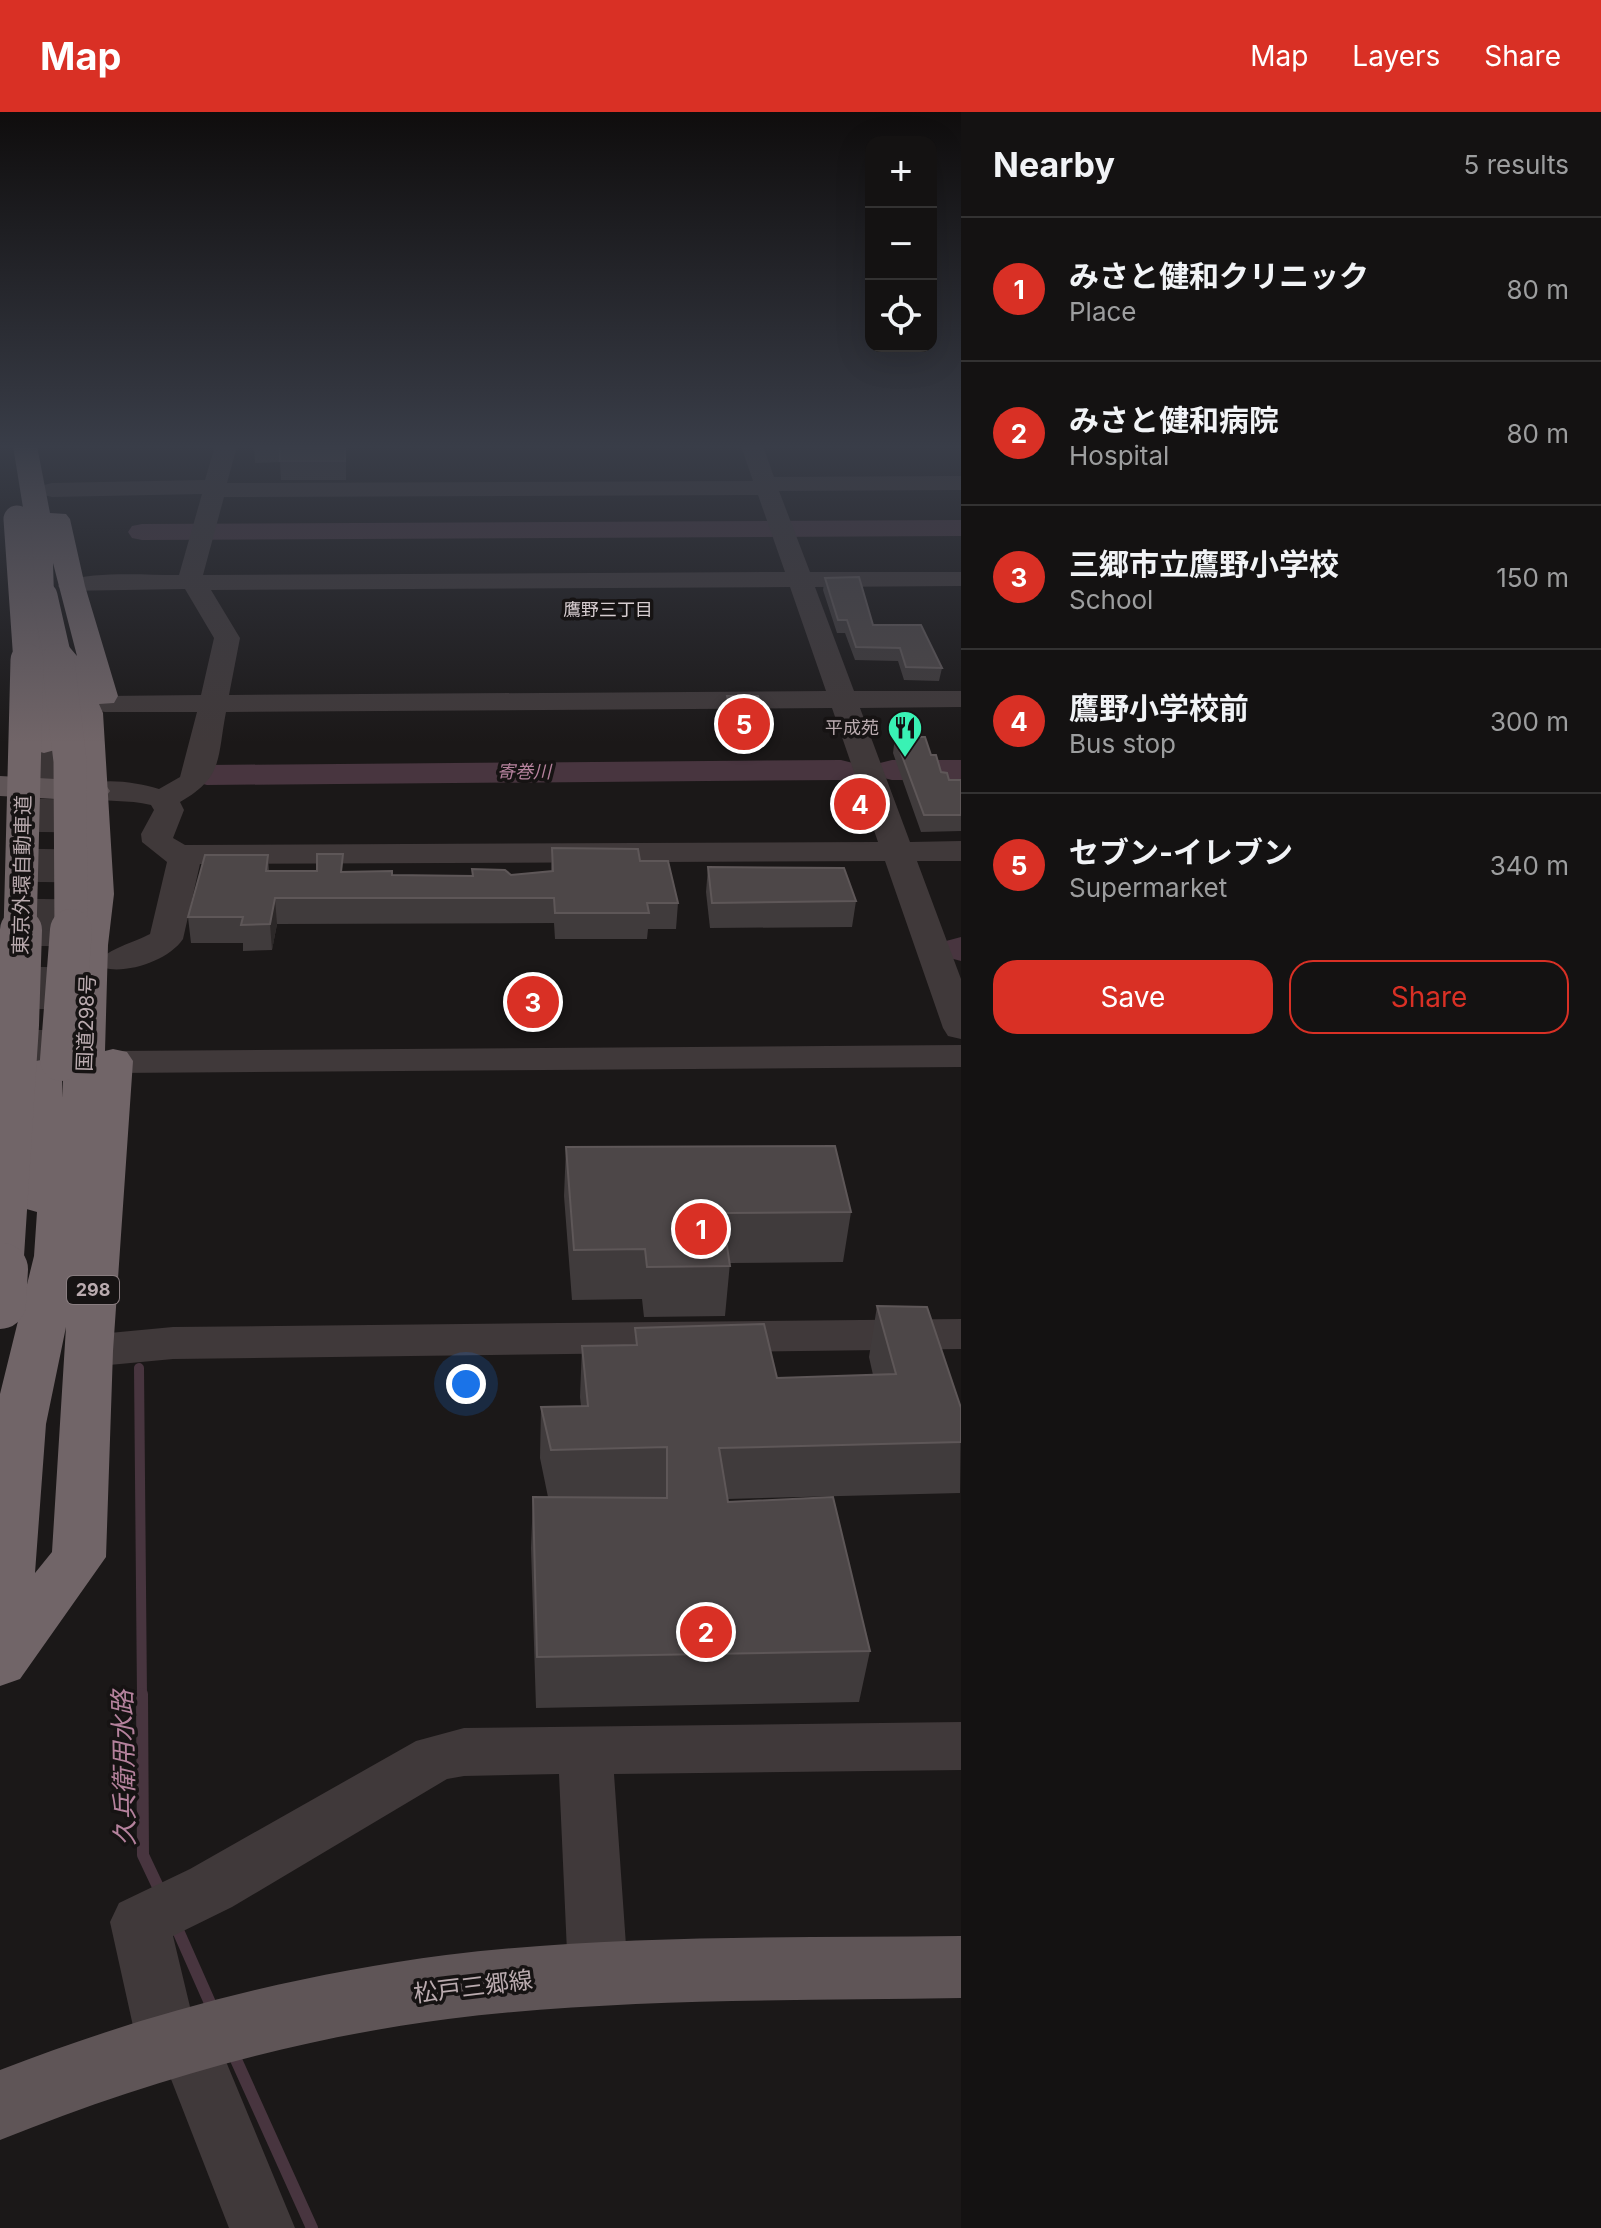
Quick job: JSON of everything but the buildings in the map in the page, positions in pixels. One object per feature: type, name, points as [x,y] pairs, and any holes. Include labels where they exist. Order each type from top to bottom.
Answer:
[{"type":"highway","name":"東京外環自動車道","points":[[0,830],[11,640],[10,545]]},
{"type":"highway","name":"東京外環自動車道","points":[[0,1303],[18,1025],[26,723],[27,639],[14,545]]},
{"type":"highway","points":[[30,545],[55,638],[70,761],[71,926],[51,1066],[61,1182]]},
{"type":"highway","points":[[38,545],[44,743]]},
{"type":"highway","points":[[63,545],[96,708]]},
{"type":"highway","name":"国道298号","points":[[20,1427],[44,1330],[57,1256],[61,1182],[83,1096],[89,945],[96,894],[93,791],[96,708],[72,670],[39,628]]},
{"type":"highway","name":"298","points":[[0,1659],[79,1557],[88,1351],[113,1062],[116,961],[96,894]]},
{"type":"highway","name":"国道298号","points":[[0,1659],[51,1066]]},
{"type":"main road","points":[[0,786],[93,791]]},
{"type":"main road","points":[[0,794],[93,791]]},
{"type":"main road","name":"松戸三郷線","points":[[0,2105],[177,2042],[335,2006],[464,1986],[598,1974],[961,1967]]},
{"type":"street","points":[[93,791],[134,791],[163,799],[198,776],[227,638],[191,582],[200,545]]},
{"type":"street","points":[[787,545],[961,1028]]},
{"type":"street","points":[[71,586],[108,582],[961,579]]},
{"type":"street","points":[[96,708],[212,703],[961,699]]},
{"type":"street","points":[[163,799],[169,810],[157,834],[158,842],[178,855],[961,851]]},
{"type":"street","points":[[116,961],[137,955],[166,939],[182,864],[191,855]]},
{"type":"street","points":[[113,1062],[961,1056]]},
{"type":"street","points":[[88,1351],[173,1343],[961,1334]]},
{"type":"street","points":[[262,2228],[177,2042],[140,1922],[435,1758],[464,1752],[961,1746]]},
{"type":"street","points":[[585,1752],[598,1974]]},
{"type":"waterway","name":"寄巻川","points":[[207,775],[841,770]]},
{"type":"waterway","name":"寄巻川","points":[[892,770],[961,770]]},
{"type":"waterway","name":"久兵衛用水路","points":[[139,1368],[142,1696]]},
{"type":"waterway","name":"久兵衛用水路","points":[[142,1694],[143,1855],[160,1891]]},
{"type":"waterway","name":"久兵衛用水路","points":[[176,1926],[214,2012]]},
{"type":"waterway","name":"久兵衛用水路","points":[[233,2053],[312,2228]]},
{"type":"tunnel","points":[[42,932],[44,743]]},
{"type":"tunnel","points":[[41,1072],[42,930]]},
{"type":"place","name":"セブン-イレブン","points":[[744,724]]},
{"type":"place","name":"平成苑","points":[[905,759]]},
{"type":"place","name":"鷹野小学校前","points":[[860,804]]},
{"type":"place","name":"三郷市立鷹野小学校","points":[[533,1002]]},
{"type":"place","name":"みさと健和クリニック","points":[[701,1229]]},
{"type":"place","name":"みさと健和病院","points":[[706,1632]]},
{"type":"district","name":"鷹野三丁目","points":[[608,610]]}]
